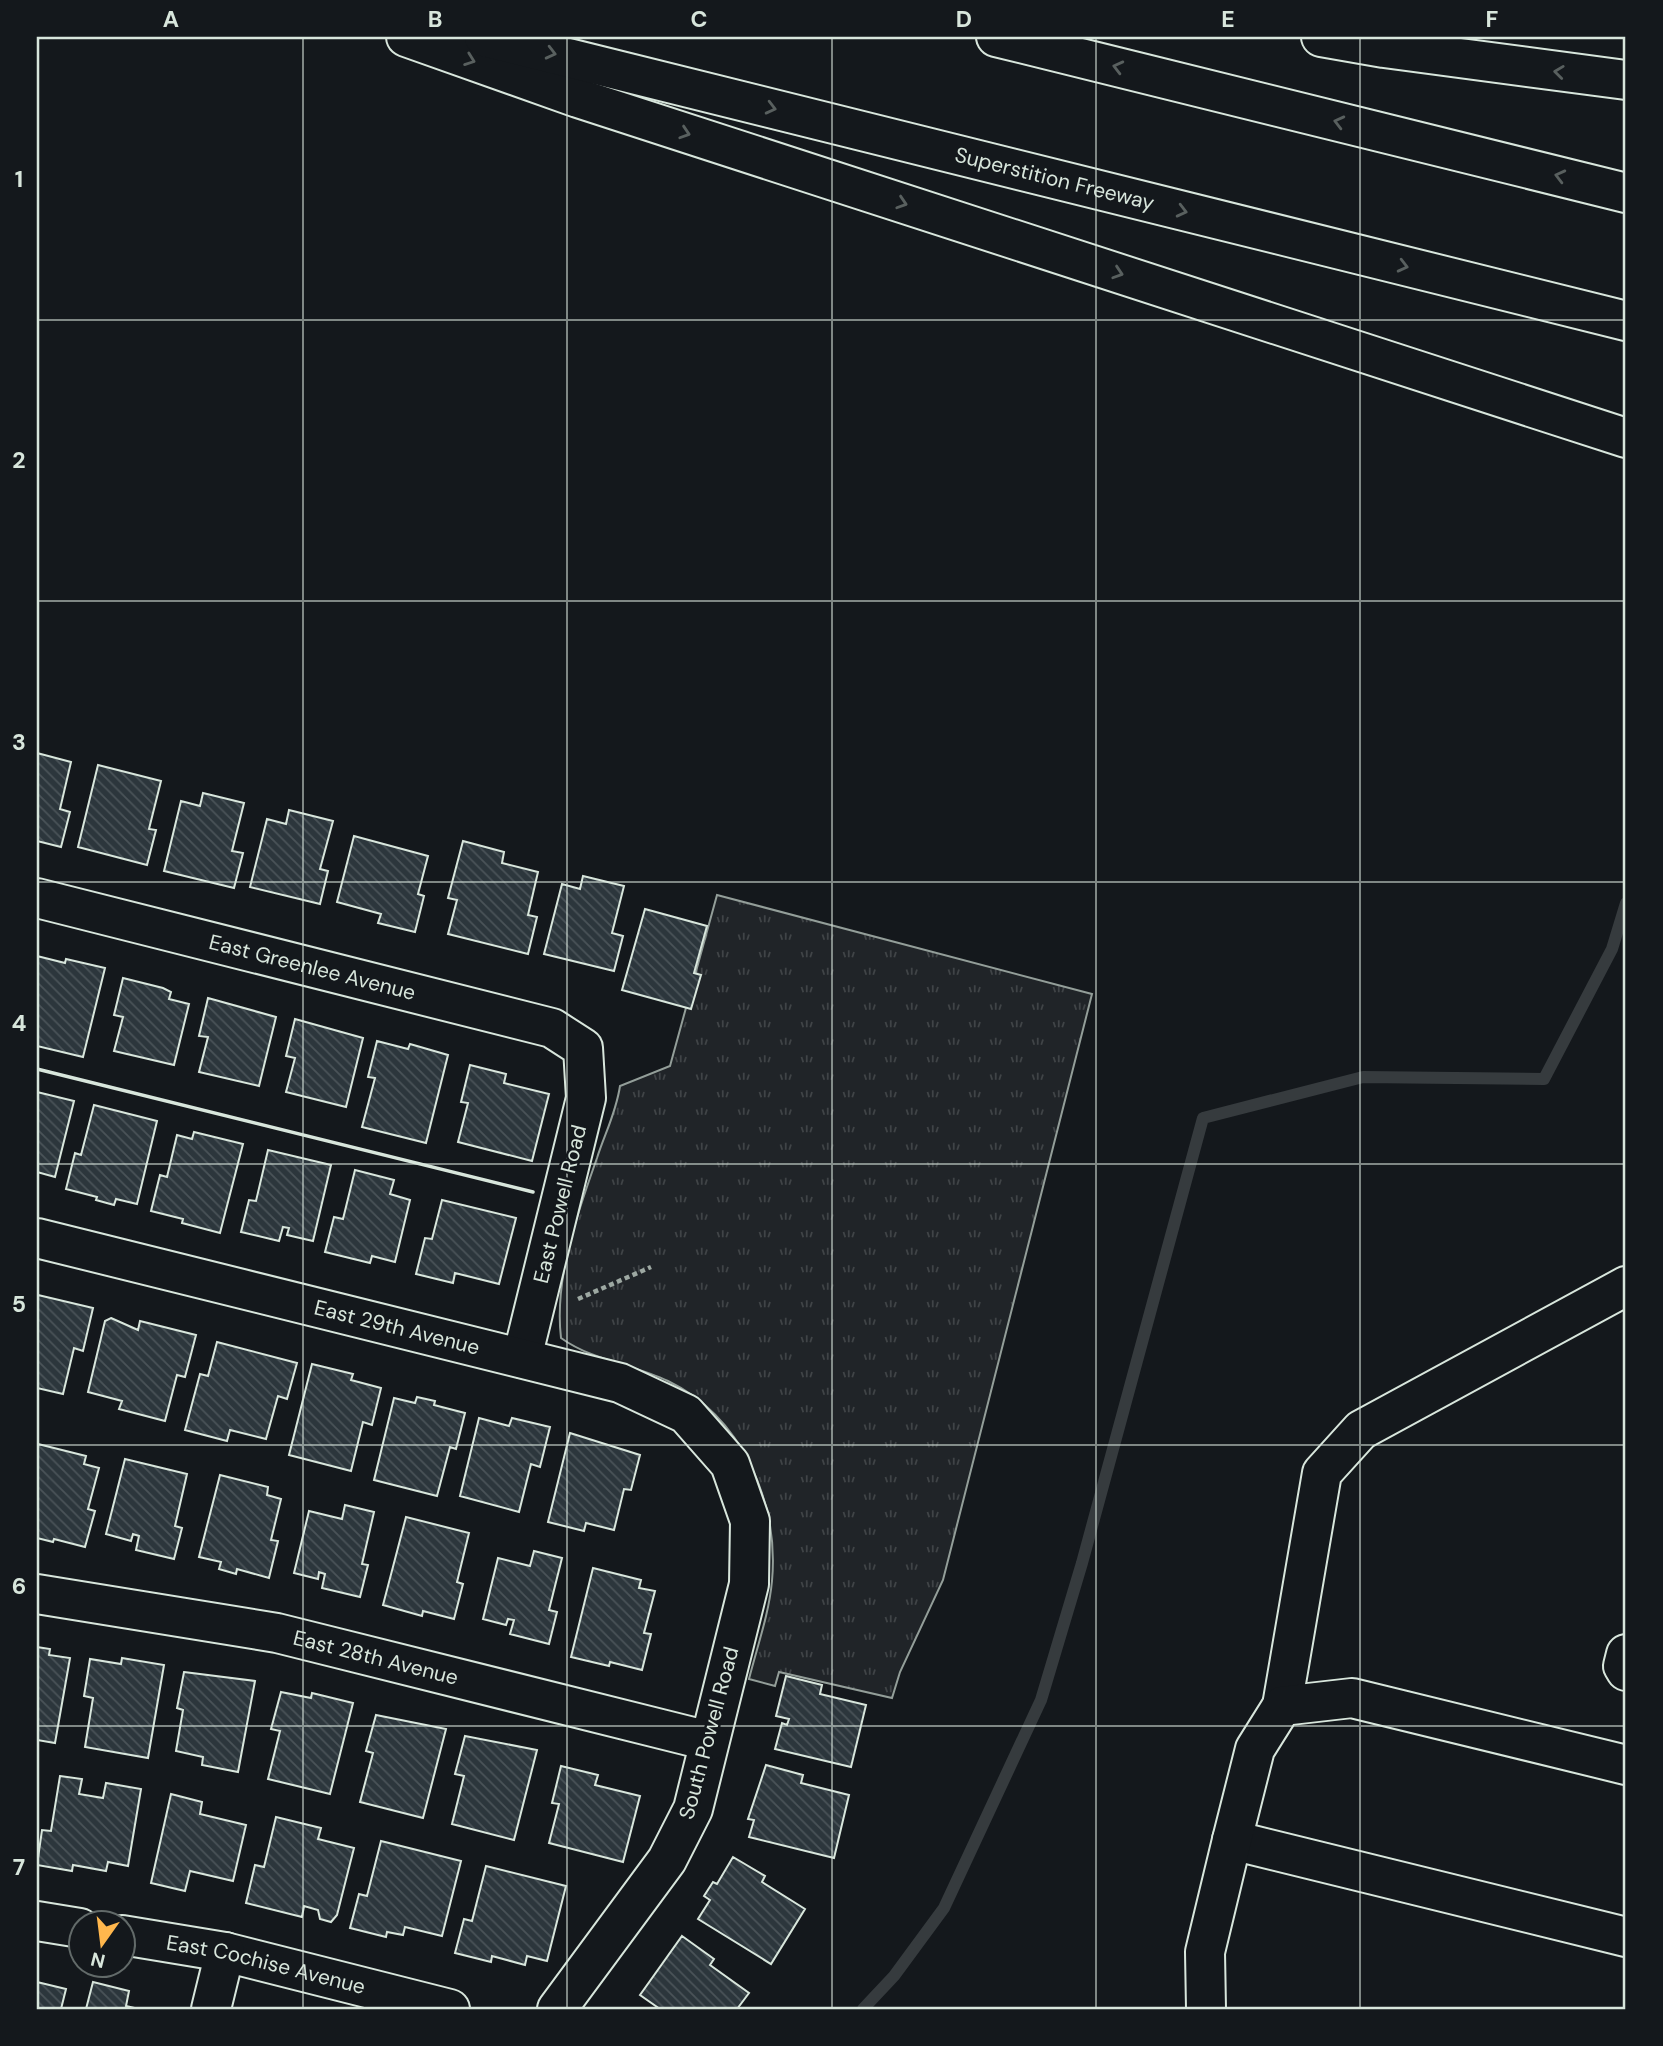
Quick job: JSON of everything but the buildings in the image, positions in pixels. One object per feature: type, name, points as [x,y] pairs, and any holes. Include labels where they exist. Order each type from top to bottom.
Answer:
[{"type":"main road","points":[[406,37],[591,102],[1626,438]]},
{"type":"main road","name":"Superstition Freeway","points":[[484,37],[1626,321]]},
{"type":"main road","points":[[996,37],[1626,193]]},
{"type":"main road","points":[[1321,37],[1397,50],[1626,80]]},
{"type":"main road","name":"East Greenlee Avenue","points":[[37,898],[552,1028],[583,1048]]},
{"type":"main road","name":"East Powell Road","points":[[522,1358],[586,1098],[583,1048]]},
{"type":"main road","name":"East 29th Avenue","points":[[37,1238],[620,1383],[686,1414],[730,1464]]},
{"type":"main road","points":[[1206,2009],[1205,1952],[1255,1749],[1282,1706],[1322,1474],[1361,1430],[1626,1286]]},
{"type":"main road","name":"South Powell Road","points":[[557,2009],[667,1860],[693,1809],[749,1584],[750,1521],[730,1464]]},
{"type":"main road","name":"East 28th Avenue","points":[[37,1594],[277,1633],[709,1741]]},
{"type":"main road","points":[[1626,1654],[1623,1666],[1626,1671]]},
{"type":"main road","points":[[1282,1706],[1352,1698],[1626,1765]]},
{"type":"main road","points":[[1232,1840],[1626,1937]]},
{"type":"main road","points":[[37,1920],[66,1925]]},
{"type":"main road","name":"East Cochise Avenue","points":[[136,1937],[225,1952],[450,2009]]},
{"type":"main road","points":[[211,2009],[225,1952]]},
{"type":"path","points":[[539,1289],[579,1299],[651,1267]]},
{"type":"green space","points":[[717,895],[1092,994],[943,1580],[900,1672],[892,1698],[779,1672],[775,1686],[749,1679],[768,1606],[773,1551],[762,1492],[750,1465],[735,1439],[716,1416],[694,1397],[668,1381],[586,1352],[561,1338],[561,1293],[569,1247],[620,1086],[670,1066]]},
{"type":"waterway","points":[[863,2009],[894,1976],[944,1908],[1041,1700],[1082,1563],[1203,1118],[1363,1077],[1544,1079],[1612,949],[1626,903]]},
{"type":"wall","points":[[37,1069],[533,1192]]}]
